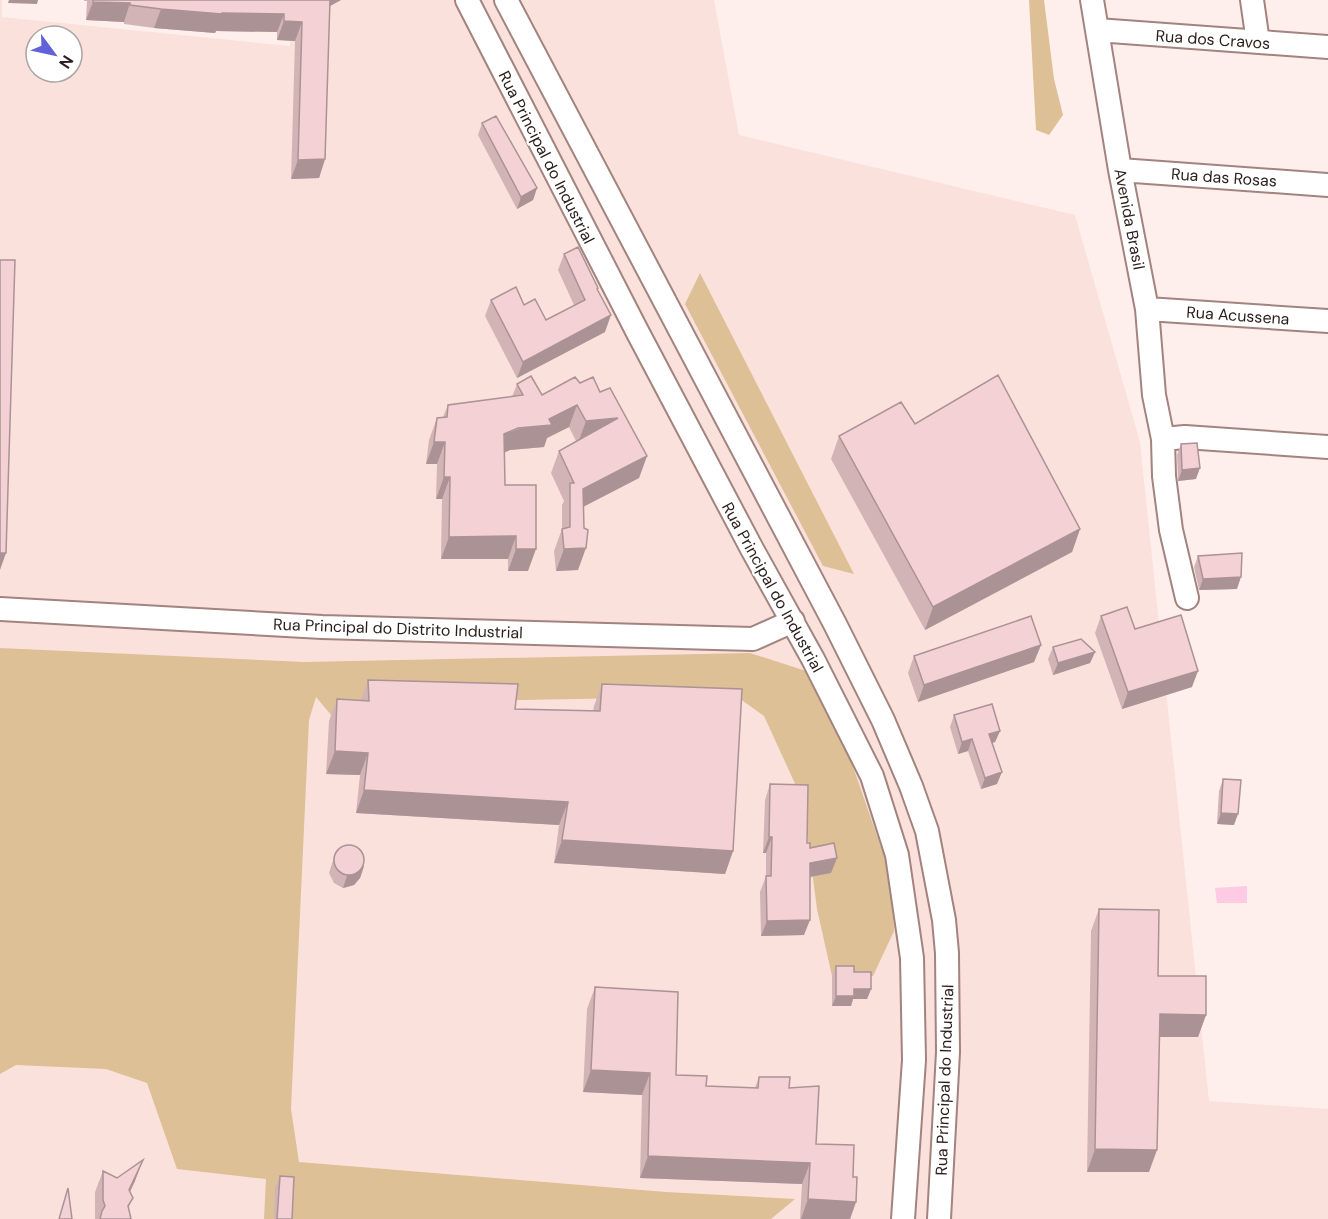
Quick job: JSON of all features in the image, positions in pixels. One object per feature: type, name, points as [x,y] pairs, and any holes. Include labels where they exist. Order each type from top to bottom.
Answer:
[{"type":"street","name":"Rua Principal do Industrial","points":[[467,0],[641,340],[752,549],[793,621],[872,776],[897,855],[912,958],[914,1060],[903,1219]]},
{"type":"street","name":"Rua Principal do Industrial","points":[[506,0],[836,624],[883,720],[927,831],[944,920],[947,953],[948,1052],[939,1219]]},
{"type":"street","name":"Avenida Brasil","points":[[1092,0],[1120,170],[1147,309],[1155,395],[1163,439],[1164,476],[1171,530],[1187,598]]},
{"type":"street","points":[[1252,0],[1258,42]]},
{"type":"street","name":"Rua dos Cravos","points":[[1097,30],[1328,47]]},
{"type":"street","name":"Rua das Rosas","points":[[1120,170],[1328,185]]},
{"type":"street","name":"Rua Acussena","points":[[1147,309],[1328,321]]},
{"type":"street","points":[[1163,439],[1185,437],[1328,447]]},
{"type":"street","name":"Rua Principal do Distrito Industrial","points":[[0,609],[322,627],[753,639],[793,621]]},
{"type":"street","points":[[912,958],[947,953]]},
{"type":"shaded area","points":[[0,0],[2,0],[2,17],[72,24],[24,24],[24,84],[84,84],[84,25],[290,46],[292,0],[714,0],[739,135],[1075,215],[1140,442],[1209,1101],[1328,1109],[1328,1219],[0,1219]]},
{"type":"shaded area","points":[[1029,0],[1044,0],[1054,79],[1063,115],[1049,135],[1036,130]]},
{"type":"shaded area","points":[[700,273],[854,574],[823,566],[685,304]]},
{"type":"shaded area","points":[[0,648],[304,662],[750,653],[806,671],[851,761],[892,879],[894,931],[873,976],[832,976],[817,909],[803,801],[764,716],[736,696],[360,703],[337,722],[316,697],[309,720],[291,1109],[299,1162],[666,1192],[795,1199],[771,1219],[264,1219],[266,1179],[177,1169],[147,1083],[106,1069],[16,1065],[0,1074]]},
{"type":"shaded area","points":[[1247,886],[1247,903],[1217,903],[1215,888]]},
{"type":"building","points":[[93,0],[330,0],[325,159],[298,160],[302,22],[284,21],[284,14],[222,14],[161,9],[130,5],[130,3],[93,2]]},
{"type":"building","points":[[496,116],[537,188],[521,197],[482,123]]},
{"type":"building","points":[[578,247],[611,315],[523,362],[491,300],[516,287],[524,305],[535,299],[546,320],[585,300],[564,254]]},
{"type":"building","points":[[0,260],[15,260],[6,553],[0,553]]},
{"type":"building","points":[[998,375],[1080,529],[933,607],[839,436],[901,402],[915,424]]},
{"type":"building","points":[[531,376],[542,395],[575,377],[580,383],[593,377],[600,392],[610,388],[647,456],[583,489],[584,528],[588,530],[586,548],[564,549],[562,529],[570,527],[570,483],[574,483],[559,451],[618,418],[586,421],[577,405],[549,419],[552,425],[518,428],[504,434],[505,485],[536,485],[536,549],[516,549],[516,536],[449,537],[450,477],[444,477],[445,442],[434,442],[437,418],[447,417],[448,405],[523,395],[517,384]]},
{"type":"building","points":[[1197,443],[1200,468],[1182,470],[1181,444]]},
{"type":"building","points":[[1242,553],[1241,577],[1203,579],[1198,556]]},
{"type":"building","points":[[1127,607],[1135,629],[1181,615],[1198,671],[1128,692],[1101,616]]},
{"type":"building","points":[[1031,616],[1041,645],[924,685],[914,656]]},
{"type":"building","points":[[1081,639],[1095,652],[1058,663],[1053,647]]},
{"type":"building","points":[[368,680],[518,684],[515,709],[600,711],[602,684],[742,689],[733,851],[562,840],[568,802],[364,790],[368,753],[335,751],[337,699],[369,701]]},
{"type":"building","points":[[992,704],[1000,731],[989,734],[1002,772],[985,778],[972,739],[962,742],[954,715]]},
{"type":"building","points":[[1223,779],[1241,780],[1238,814],[1221,813]]},
{"type":"building","points":[[770,784],[808,785],[807,843],[810,843],[810,848],[834,843],[837,858],[810,863],[810,920],[767,921],[766,876],[771,876],[772,837],[769,837]]},
{"type":"building","points":[[349,845],[360,849],[364,860],[360,871],[349,875],[338,871],[334,860],[338,849]]},
{"type":"building","points":[[1099,909],[1159,910],[1158,976],[1206,976],[1206,1015],[1160,1014],[1157,1150],[1095,1149]]},
{"type":"building","points":[[836,966],[854,966],[854,972],[871,972],[871,989],[854,989],[854,996],[836,996]]},
{"type":"building","points":[[595,987],[678,992],[676,1075],[707,1076],[706,1086],[758,1088],[759,1077],[790,1077],[789,1088],[819,1086],[816,1144],[854,1145],[853,1177],[857,1177],[856,1202],[808,1199],[810,1163],[648,1156],[650,1073],[591,1070]]},
{"type":"building","points":[[143,1160],[129,1190],[133,1198],[128,1206],[131,1219],[100,1219],[105,1206],[103,1171],[117,1178]]},
{"type":"building","points":[[280,1176],[294,1177],[292,1219],[277,1219]]},
{"type":"building","points":[[68,1188],[72,1219],[59,1219]]}]
